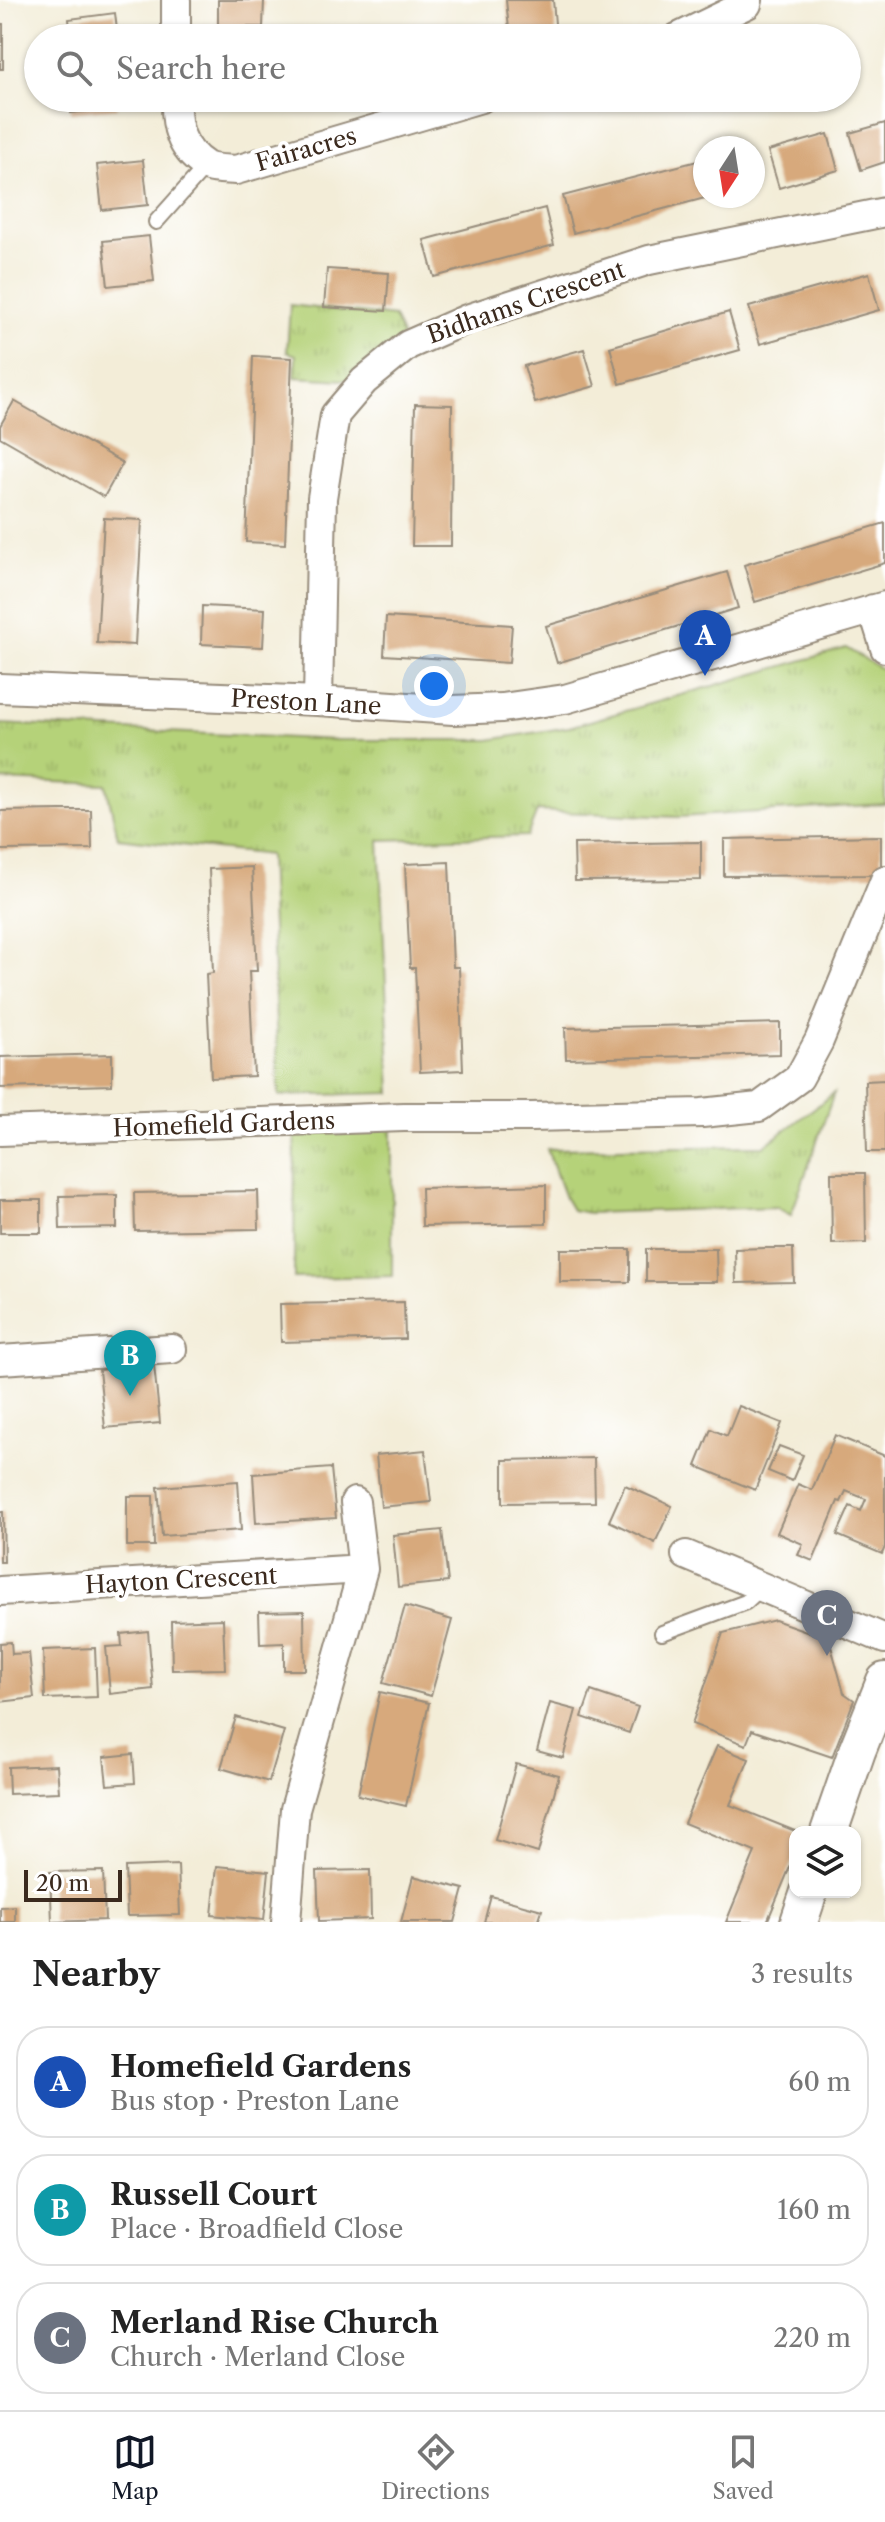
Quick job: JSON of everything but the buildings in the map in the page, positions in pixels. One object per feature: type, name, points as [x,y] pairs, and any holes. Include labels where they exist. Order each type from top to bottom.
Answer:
[{"type":"street","points":[[176,0],[176,24]]},
{"type":"street","points":[[706,24],[747,4],[748,0]]},
{"type":"street","points":[[175,112],[182,141],[206,166]]},
{"type":"street","name":"Fairacres","points":[[206,166],[236,170],[433,112]]},
{"type":"street","name":"Bidhams Crescent","points":[[318,701],[322,498],[335,415],[364,381],[408,345],[467,319],[543,294],[649,260],[885,212]]},
{"type":"street","points":[[879,607],[885,648]]},
{"type":"street","name":"Preston Lane","points":[[0,688],[318,701],[453,710],[502,708],[565,699],[879,607]]},
{"type":"street","name":"Homefield Gardens","points":[[0,1131],[404,1117],[702,1113],[759,1107],[799,1078],[819,1041],[885,880]]},
{"type":"street","points":[[0,1360],[172,1349]]},
{"type":"street","points":[[286,1922],[295,1809],[363,1569],[355,1502]]},
{"type":"street","points":[[686,1555],[885,1639]]},
{"type":"street","name":"Hayton Crescent","points":[[0,1591],[363,1569]]},
{"type":"street","points":[[831,1826],[885,1681]]},
{"type":"street","points":[[799,1922],[807,1898]]},
{"type":"lane","points":[[156,222],[206,166]]},
{"type":"lane","points":[[662,1633],[746,1602],[762,1587]]},
{"type":"green space","points":[[290,305],[394,317],[402,336],[360,381],[295,377],[296,355],[287,352]]},
{"type":"green space","points":[[846,648],[885,671],[885,804],[679,817],[537,811],[527,836],[379,840],[391,1093],[279,1096],[269,855],[118,838],[106,784],[0,780],[0,724],[336,740],[489,740],[569,727]]},
{"type":"green space","points":[[834,1093],[791,1215],[776,1207],[589,1213],[572,1210],[547,1149],[764,1146]]},
{"type":"green space","points":[[392,1117],[392,1276],[294,1278],[295,1122]]},
{"type":"place","name":"Homefield Gardens","points":[[705,676]]},
{"type":"place","name":"Russell Court","points":[[130,1396]]},
{"type":"place","name":"Merland Rise Church","points":[[827,1656]]}]
